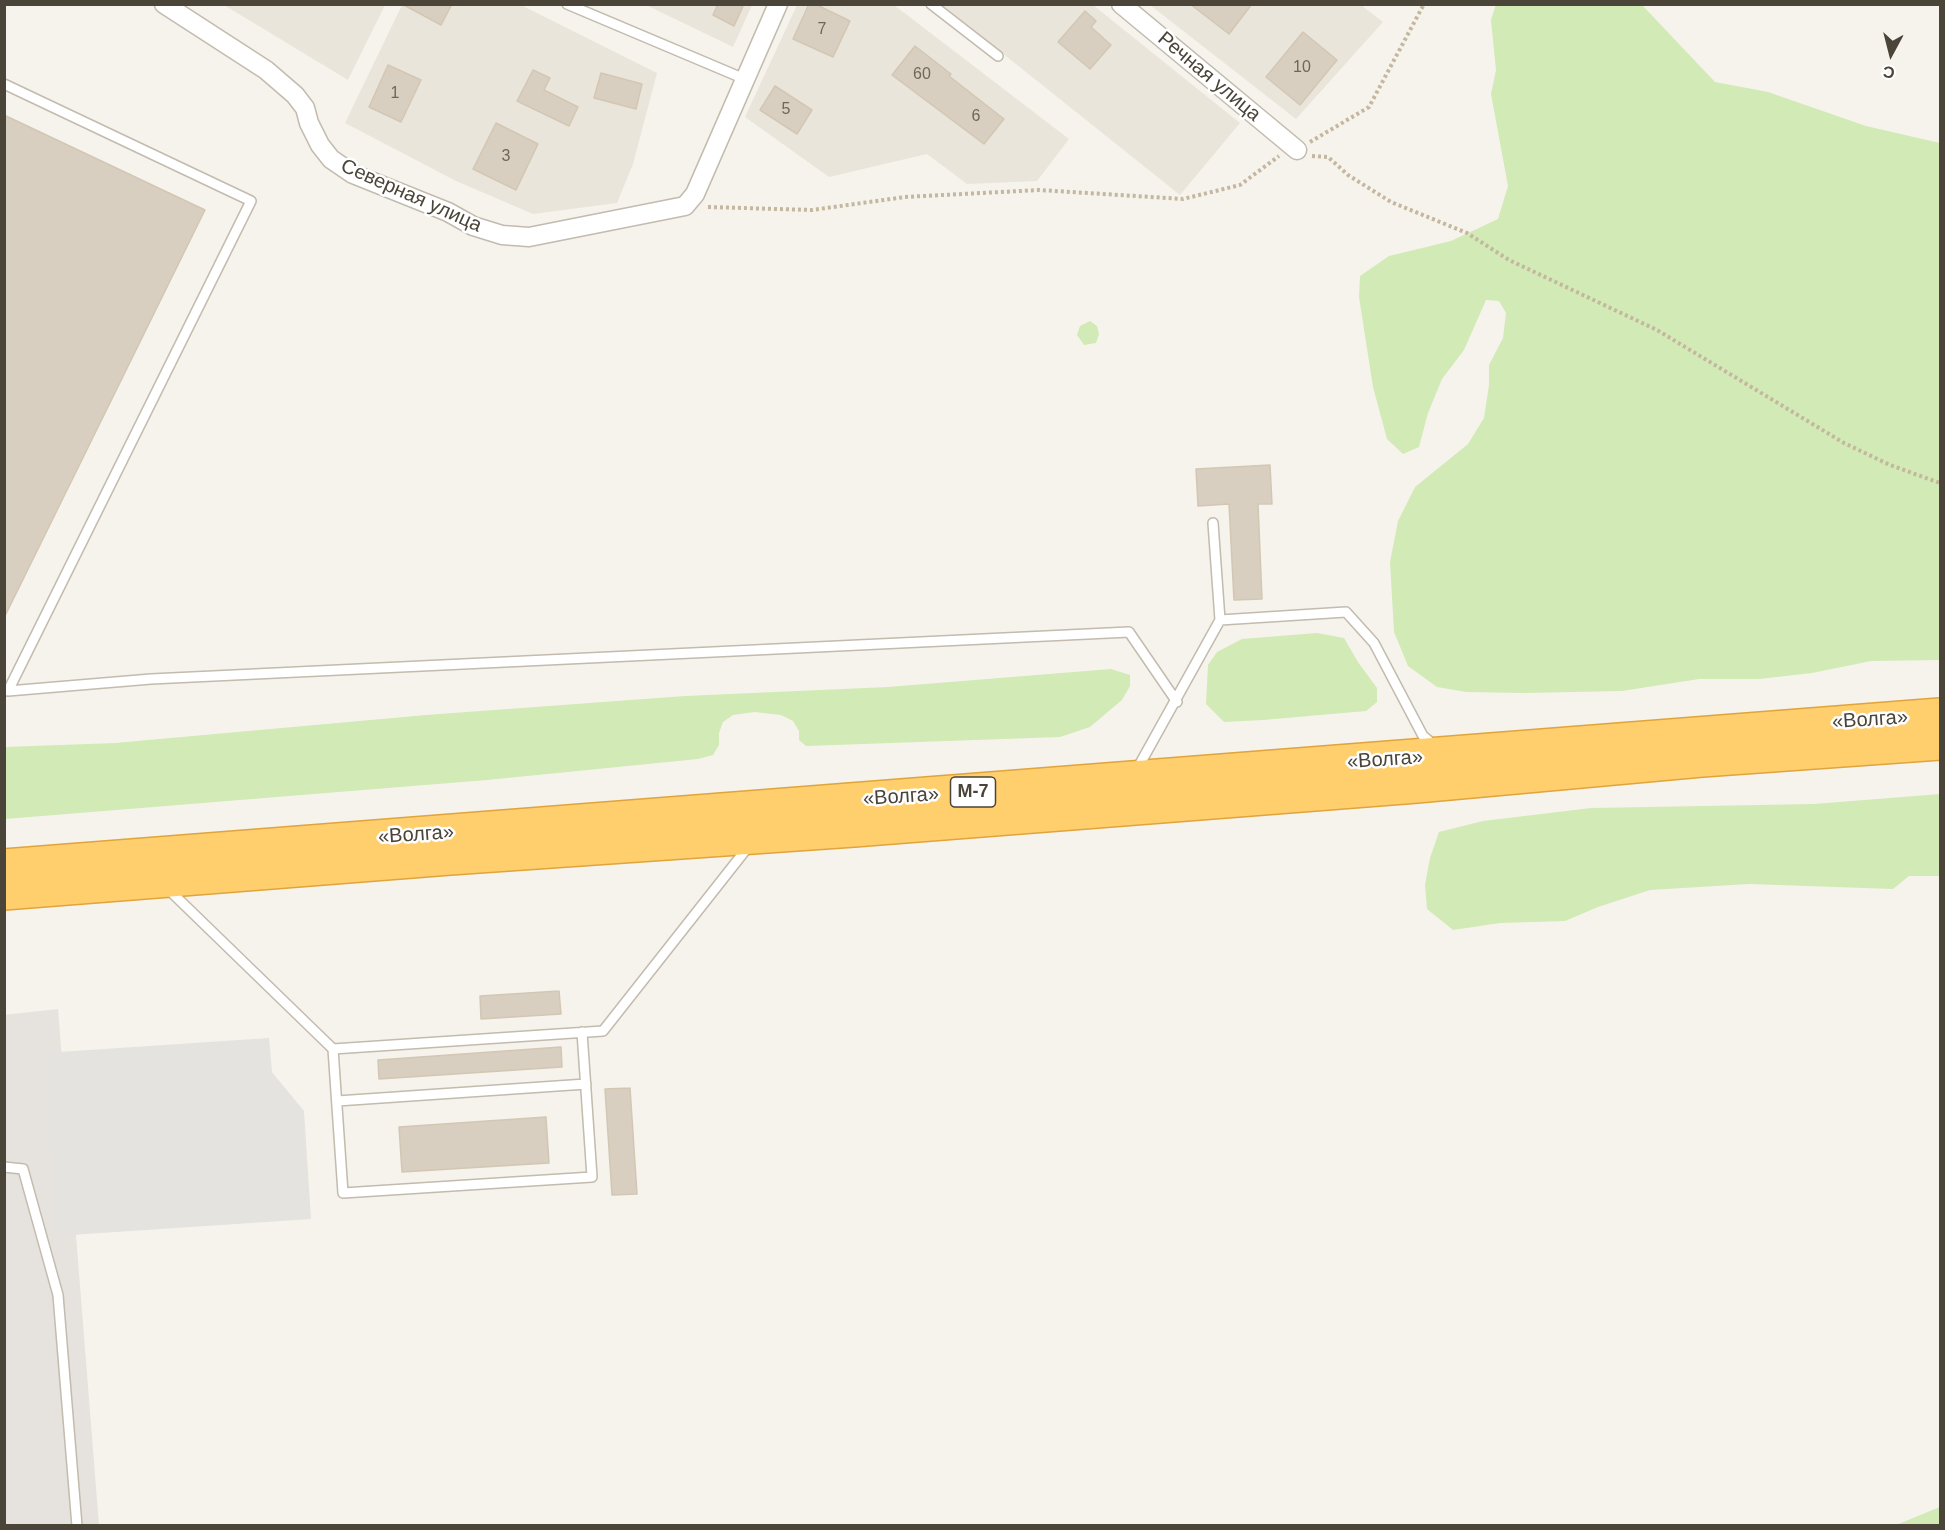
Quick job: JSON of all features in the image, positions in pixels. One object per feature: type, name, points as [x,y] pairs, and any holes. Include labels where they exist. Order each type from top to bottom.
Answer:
[{"type":"highway","name":"«Волга»","points":[[4,866],[1941,715]]},
{"type":"highway","name":"«Волга»","points":[[4,893],[1394,788],[1702,760],[1941,743]]},
{"type":"street","name":"Северная улица","points":[[164,4],[266,70],[295,95],[305,108],[309,123],[320,145],[331,159],[353,174],[448,212],[473,226],[502,235],[529,237],[685,206]]},
{"type":"street","points":[[685,206],[695,194],[747,80],[778,4]]},
{"type":"street","name":"Речная улица","points":[[1121,4],[1297,150]]},
{"type":"lane","points":[[567,4],[747,80]]},
{"type":"lane","points":[[931,4],[998,56]]},
{"type":"lane","points":[[4,84],[251,201],[6,691]]},
{"type":"lane","points":[[1132,779],[1177,702],[1220,620],[1213,523]]},
{"type":"lane","points":[[1220,620],[1346,612],[1374,643],[1423,736],[1444,755]]},
{"type":"lane","points":[[6,691],[151,679],[1129,632],[1177,702]]},
{"type":"lane","points":[[333,1049],[603,1031],[755,837]]},
{"type":"lane","points":[[159,880],[333,1049],[343,1194],[592,1177],[582,1032]]},
{"type":"lane","points":[[337,1101],[586,1084]]},
{"type":"lane","points":[[4,1167],[23,1169],[58,1295],[77,1526]]},
{"type":"path","points":[[685,206],[813,210],[905,197],[1039,190],[1183,199],[1240,185],[1282,154],[1297,150],[1369,107],[1424,4]]},
{"type":"path","points":[[1297,150],[1317,158],[1328,157],[1348,175],[1390,202],[1467,233],[1509,260],[1657,330],[1844,443],[1890,465],[1941,483]]},
{"type":"shaded area","points":[[224,5],[385,5],[348,80]]},
{"type":"shaded area","points":[[402,5],[521,5],[657,73],[633,164],[617,203],[533,214],[456,181],[345,123]]},
{"type":"shaded area","points":[[646,5],[752,5],[733,47]]},
{"type":"shaded area","points":[[797,5],[894,5],[1069,139],[1037,181],[967,184],[927,154],[829,177],[745,117]]},
{"type":"shaded area","points":[[942,5],[1093,5],[1240,123],[1180,195]]},
{"type":"shaded area","points":[[1150,5],[1361,5],[1383,22],[1296,119]]},
{"type":"shaded area","points":[[58,1009],[99,1525],[5,1525],[4,1015]]},
{"type":"shaded area","points":[[269,1038],[272,1072],[304,1111],[311,1219],[56,1236],[44,1053]]},
{"type":"green space","points":[[1496,4],[1642,5],[1715,82],[1768,92],[1866,126],[1940,143],[1940,660],[1871,661],[1812,673],[1759,679],[1699,679],[1622,691],[1524,693],[1466,692],[1437,687],[1408,666],[1394,632],[1390,562],[1398,521],[1415,487],[1468,444],[1484,418],[1489,385],[1489,365],[1503,338],[1506,313],[1499,301],[1486,300],[1464,350],[1442,379],[1428,413],[1419,447],[1403,454],[1387,439],[1373,387],[1359,297],[1360,276],[1389,256],[1451,241],[1498,219],[1508,186],[1491,94],[1496,70],[1491,20]]},
{"type":"green space","points":[[1090,321],[1097,326],[1099,334],[1096,343],[1084,345],[1077,335],[1080,326]]},
{"type":"green space","points":[[1317,633],[1344,638],[1377,688],[1377,702],[1366,711],[1224,722],[1206,704],[1208,665],[1217,652],[1242,639]]},
{"type":"green space","points":[[1111,669],[1130,675],[1130,686],[1122,700],[1090,727],[1060,737],[806,746],[799,740],[799,731],[793,721],[781,715],[755,712],[733,715],[723,722],[719,733],[719,745],[713,755],[698,759],[487,780],[5,819],[5,747],[115,743],[426,715],[685,696],[888,687]]},
{"type":"green space","points":[[1940,794],[1940,876],[1909,876],[1893,889],[1749,884],[1650,890],[1598,907],[1565,921],[1500,923],[1453,930],[1427,909],[1425,885],[1430,858],[1439,832],[1483,821],[1591,808],[1814,804]]},
{"type":"green space","points":[[1940,1507],[1940,1525],[1896,1525]]},
{"type":"building","points":[[402,4],[452,4],[441,25]]},
{"type":"building","points":[[718,4],[744,4],[734,26],[713,15]]},
{"type":"building","points":[[809,4],[815,4],[850,21],[833,57],[793,39]]},
{"type":"building","points":[[1190,4],[1252,4],[1229,34]]},
{"type":"building","points":[[1085,11],[1096,21],[1091,27],[1111,45],[1090,69],[1058,42]]},
{"type":"building","points":[[1303,32],[1337,60],[1300,105],[1266,77]]},
{"type":"building","points":[[915,46],[1004,119],[984,144],[892,75]]},
{"type":"building","points":[[388,65],[421,80],[401,122],[369,107]]},
{"type":"building","points":[[533,70],[550,78],[544,90],[578,107],[569,126],[517,101]]},
{"type":"building","points":[[601,73],[642,84],[636,109],[594,98]]},
{"type":"building","points":[[775,86],[812,110],[797,134],[760,110]]},
{"type":"building","points":[[4,115],[205,210],[4,618]]},
{"type":"building","points":[[496,123],[538,144],[516,190],[473,169]]},
{"type":"building","points":[[1270,465],[1272,504],[1258,504],[1262,599],[1234,600],[1229,504],[1198,506],[1196,469]]},
{"type":"building","points":[[559,991],[561,1014],[481,1019],[480,996]]},
{"type":"building","points":[[561,1047],[562,1067],[379,1079],[378,1060]]},
{"type":"building","points":[[630,1088],[637,1194],[612,1195],[605,1089]]},
{"type":"building","points":[[546,1117],[549,1163],[402,1172],[399,1127]]}]
